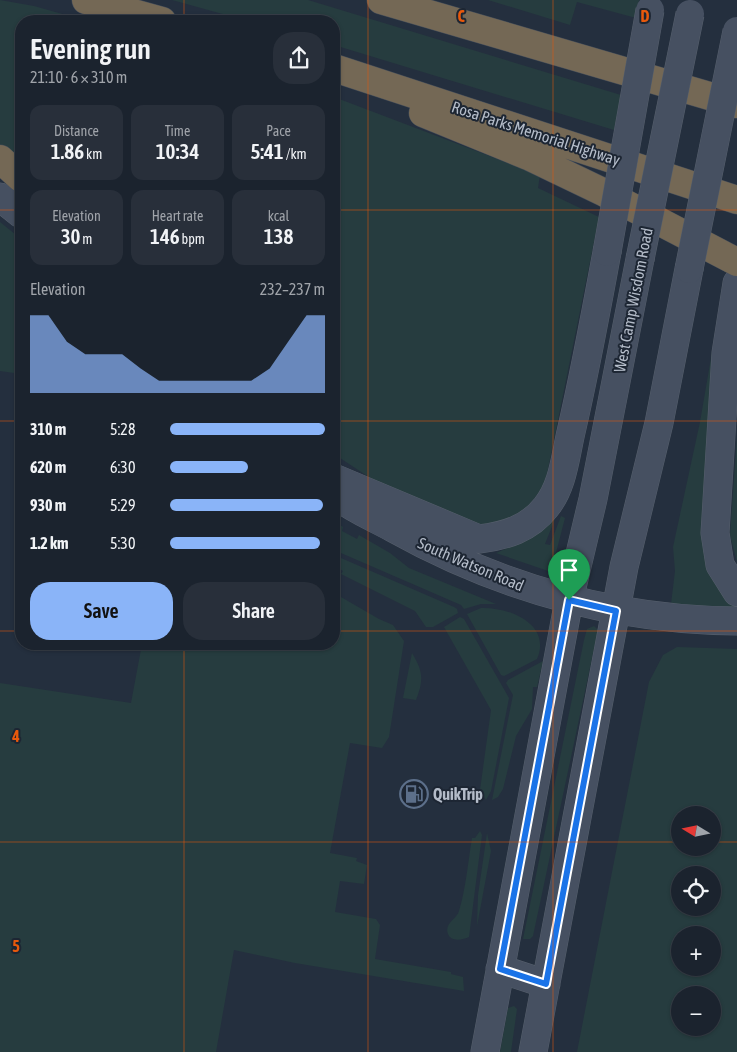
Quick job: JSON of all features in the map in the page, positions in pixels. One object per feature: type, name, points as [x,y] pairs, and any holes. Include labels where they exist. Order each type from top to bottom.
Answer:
[{"type":"highway","points":[[86,0],[140,15]]},
{"type":"highway","points":[[381,0],[468,27],[737,104]]},
{"type":"highway","name":"Rosa Parks Memorial Highway","points":[[340,70],[737,200]]},
{"type":"highway","points":[[361,75],[386,98],[528,156],[605,192],[737,262]]},
{"type":"highway","points":[[0,158],[15,172]]},
{"type":"main road","points":[[340,481],[479,540],[505,536],[528,523],[546,508],[561,477],[585,375],[651,5]]},
{"type":"main road","name":"West Camp Wisdom Road","points":[[485,1052],[569,600],[593,499],[691,7]]},
{"type":"main road","points":[[534,1052],[624,567],[659,423],[737,31]]},
{"type":"main road","points":[[0,196],[15,209]]},
{"type":"main road","points":[[736,288],[726,353],[716,533],[720,565],[737,592]]},
{"type":"main road","name":"South Watson Road","points":[[340,497],[420,543],[486,574],[569,600],[616,611],[665,617],[737,621]]},
{"type":"main road","points":[[500,969],[546,984]]},
{"type":"green space","points":[[0,0],[34,6],[66,15],[15,15],[15,165],[0,151]]},
{"type":"green space","points":[[172,0],[308,0],[621,95],[614,130],[340,47],[340,15],[226,15]]},
{"type":"green space","points":[[488,0],[639,0],[636,18],[577,2],[570,25]]},
{"type":"green space","points":[[340,99],[540,175],[538,188],[599,217],[545,484],[528,507],[512,519],[482,526],[402,499],[340,458]]},
{"type":"green space","points":[[0,222],[15,234],[15,373],[0,371]]},
{"type":"green space","points":[[712,352],[716,353],[707,450],[736,608],[671,604],[675,571],[673,547],[700,422]]},
{"type":"green space","points":[[737,437],[737,562],[730,535]]},
{"type":"green space","points":[[558,511],[545,544],[550,545],[561,516],[565,518],[551,572],[496,553],[522,542]]},
{"type":"green space","points":[[340,525],[343,527],[342,531],[357,539],[359,535],[390,553],[409,568],[496,604],[481,604],[464,609],[461,605],[340,553]]},
{"type":"green space","points":[[340,558],[454,607],[458,613],[433,627],[426,627],[415,611],[341,574],[343,571],[340,569]]},
{"type":"green space","points":[[340,596],[393,625],[404,641],[389,737],[382,748],[350,743],[330,853],[357,858],[356,861],[367,865],[364,884],[340,881],[335,912],[376,919],[380,925],[375,959],[451,972],[451,974],[463,977],[464,991],[295,963],[234,950],[216,1052],[0,1052],[0,683],[131,703],[141,650],[340,650]]},
{"type":"green space","points":[[481,608],[492,608],[515,614],[533,627],[539,636],[540,647],[537,659],[504,676],[501,675],[467,614]]},
{"type":"green space","points":[[460,617],[464,619],[509,698],[491,791],[486,800],[480,790],[491,710],[444,627]]},
{"type":"green space","points":[[594,626],[598,630],[533,936],[530,939],[523,939],[584,640],[587,629]]},
{"type":"green space","points":[[677,647],[737,649],[737,1052],[577,1052],[649,682],[663,655]]},
{"type":"green space","points":[[412,653],[421,676],[416,700],[403,698]]},
{"type":"green space","points":[[543,661],[537,687],[533,687],[532,709],[516,736],[503,789],[498,797],[492,800],[513,695],[506,683],[508,680]]},
{"type":"green space","points":[[480,831],[482,835],[469,937],[454,939],[450,937],[447,930],[449,924],[459,911],[472,838],[475,838]]},
{"type":"green space","points":[[487,833],[491,851],[477,926],[478,895]]},
{"type":"green space","points":[[514,1006],[517,1009],[511,1052],[500,1052],[508,1008]]},
{"type":"place","name":"QuikTrip","points":[[414,794]]},
{"type":"route","points":[[569,600],[616,611],[546,984],[500,969],[569,600]]}]
